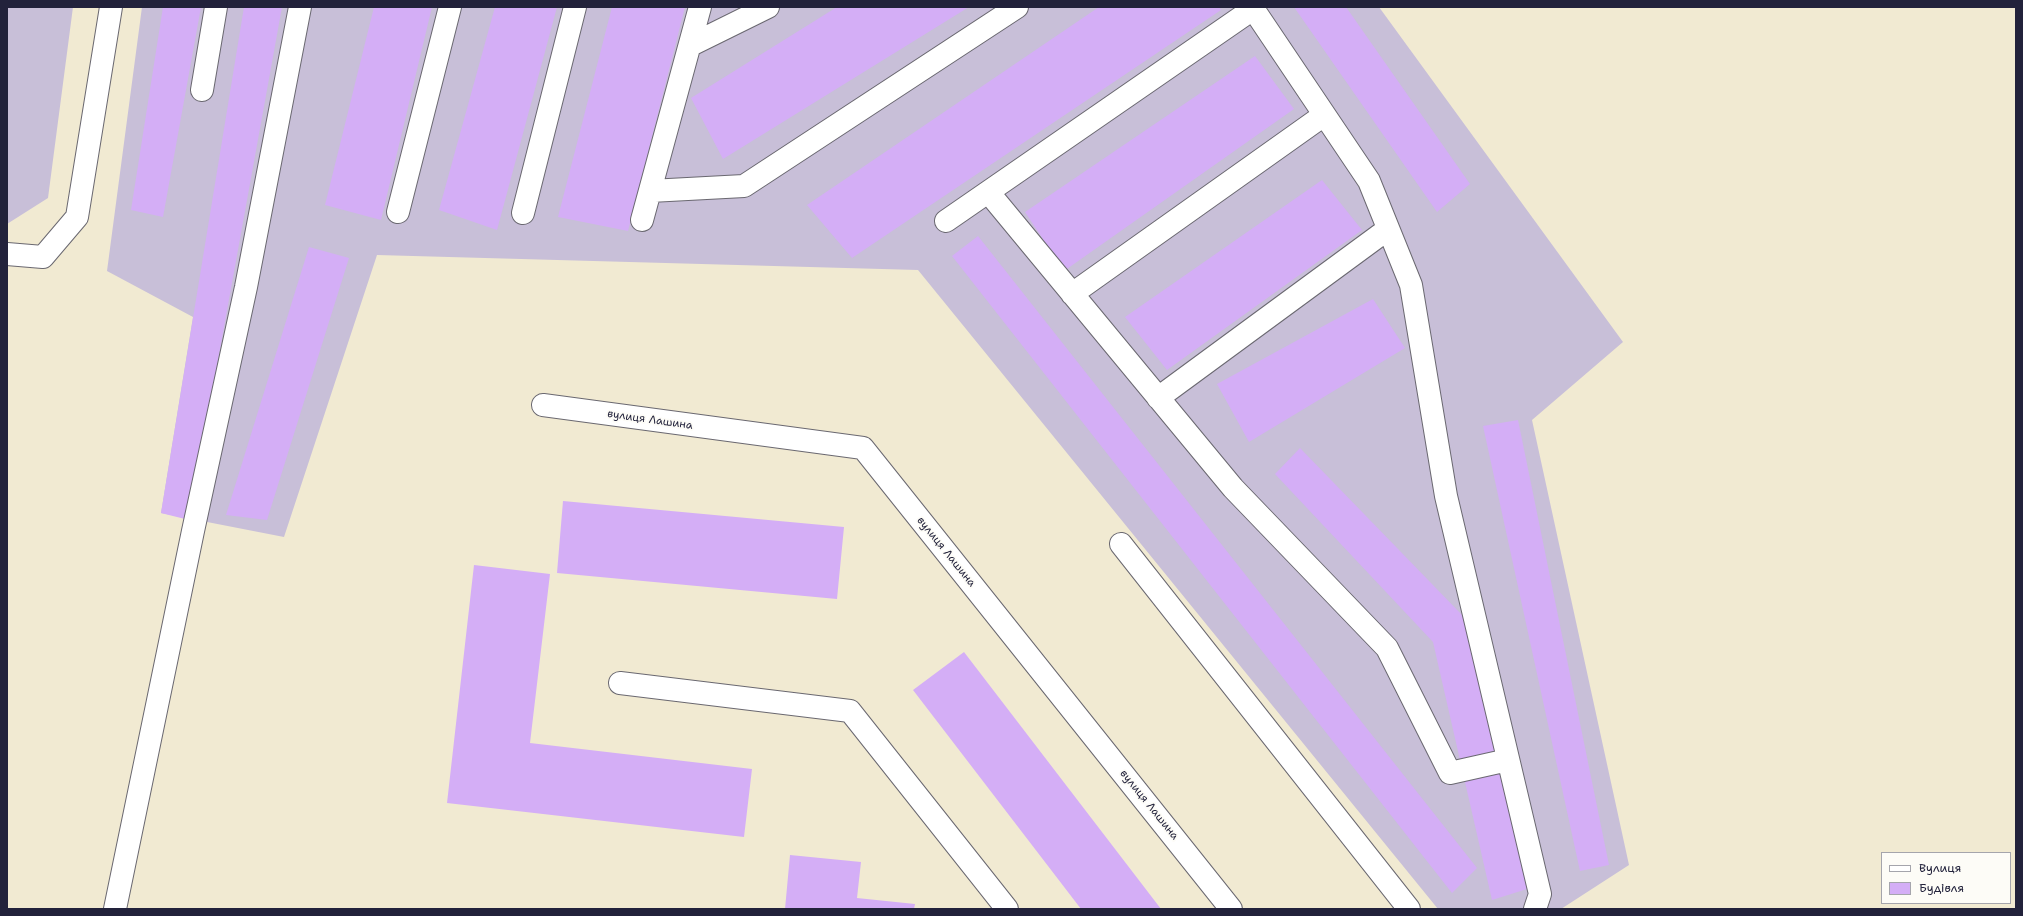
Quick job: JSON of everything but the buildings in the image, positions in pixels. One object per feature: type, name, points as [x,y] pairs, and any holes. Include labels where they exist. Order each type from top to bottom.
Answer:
[{"type":"street","points":[[7,254],[43,257],[77,217],[111,7]]},
{"type":"street","points":[[202,90],[216,7]]},
{"type":"street","points":[[115,909],[193,531],[246,286],[300,7]]},
{"type":"street","points":[[398,212],[450,7]]},
{"type":"street","points":[[523,213],[575,7]]},
{"type":"street","points":[[642,220],[691,45],[700,7]]},
{"type":"street","points":[[691,45],[768,7]]},
{"type":"street","points":[[650,191],[744,186],[1017,7]]},
{"type":"street","points":[[946,221],[989,193],[1252,8],[1369,181],[1411,286],[1446,496],[1540,894],[1535,909]]},
{"type":"street","points":[[1072,294],[1324,115]]},
{"type":"street","points":[[989,193],[1232,488],[1387,648],[1450,773],[1508,760]]},
{"type":"street","points":[[1158,398],[1388,229]]},
{"type":"street","name":"вулиця Лашина","points":[[543,405],[863,448],[1231,909]]},
{"type":"street","points":[[1121,544],[1409,909]]},
{"type":"street","points":[[620,683],[850,712],[1007,909]]},
{"type":"shaded area","points":[[7,7],[73,7],[48,198],[7,224]]},
{"type":"shaded area","points":[[142,7],[1379,7],[1623,342],[1532,420],[1629,865],[1561,909],[1438,909],[918,270],[377,255],[284,537],[161,513],[193,317],[107,271]]}]
